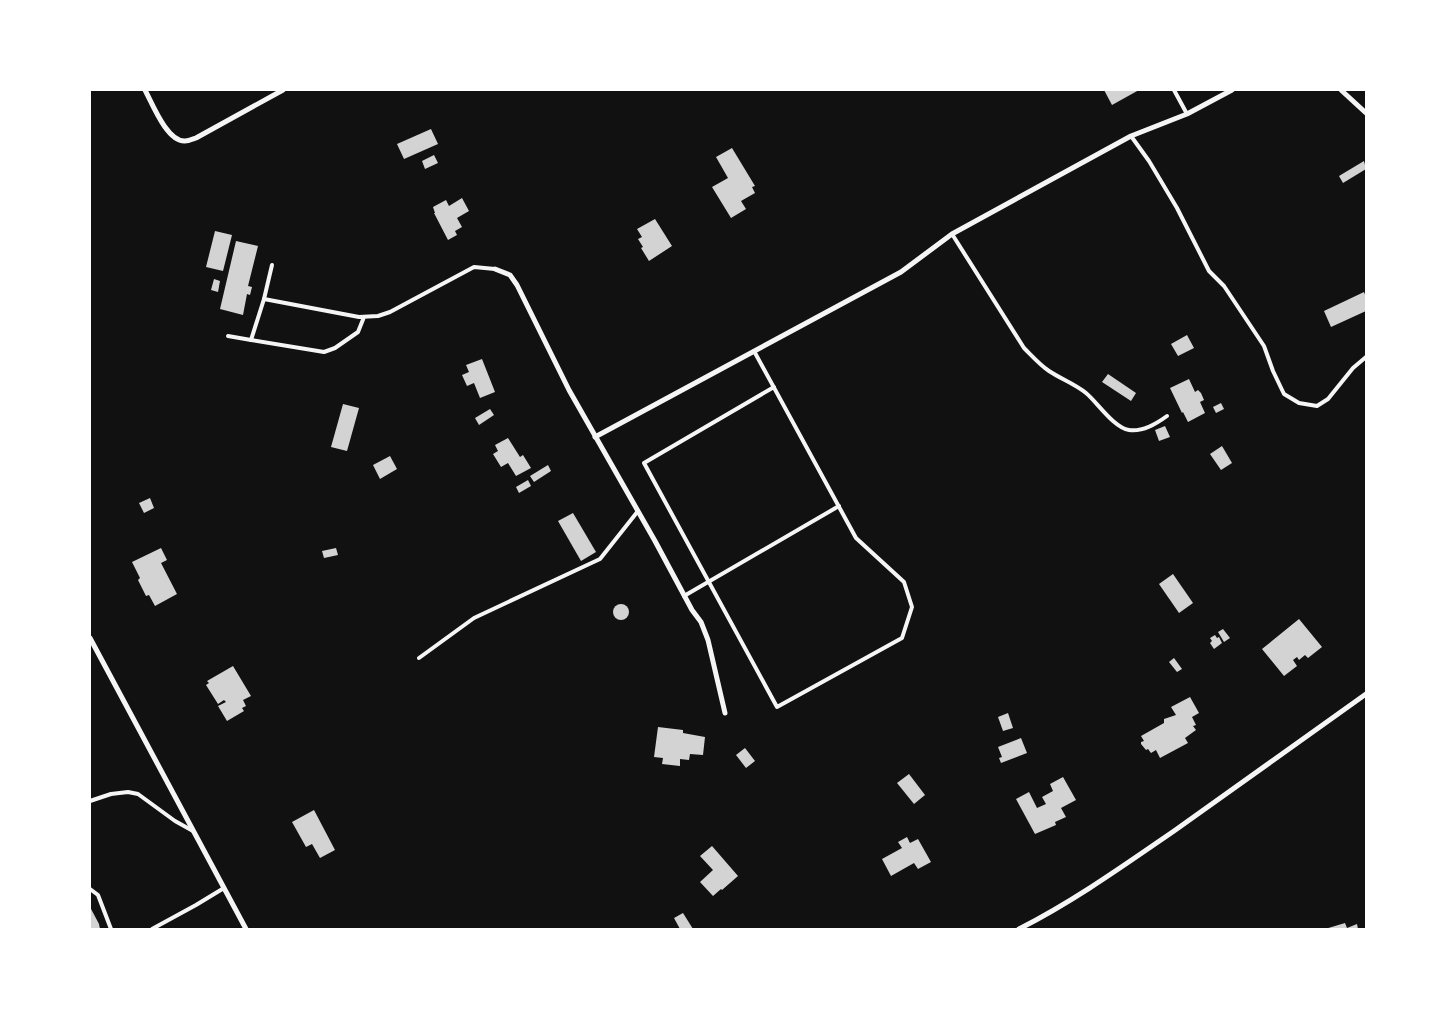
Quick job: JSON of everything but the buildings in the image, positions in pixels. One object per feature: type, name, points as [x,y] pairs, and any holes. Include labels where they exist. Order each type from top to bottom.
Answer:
[{"type":"street","points":[[145,90],[161,121],[170,133],[178,139],[185,141],[196,138],[283,90]]},
{"type":"street","points":[[595,437],[901,272],[952,234],[1131,136],[1187,114],[1232,90]]},
{"type":"street","points":[[1341,90],[1366,113]]},
{"type":"street","points":[[495,269],[510,276],[516,285],[569,390],[684,596],[701,622],[708,640],[725,713]]},
{"type":"street","points":[[90,638],[246,929]]},
{"type":"street","points":[[1019,929],[1097,884],[1254,775],[1366,694]]},
{"type":"lane","points":[[1174,90],[1187,114]]},
{"type":"lane","points":[[1131,136],[1149,161],[1177,208],[1209,271],[1224,286],[1264,346],[1284,394],[1299,403],[1317,406],[1328,399],[1352,368],[1366,357]]},
{"type":"lane","points":[[952,234],[1024,348],[1037,362],[1050,372],[1086,393],[1118,425],[1126,430],[1138,431],[1154,425],[1167,416]]},
{"type":"lane","points":[[251,340],[264,300],[272,265]]},
{"type":"lane","points":[[264,300],[364,317],[378,316],[390,312],[474,267],[495,269]]},
{"type":"lane","points":[[228,336],[324,352],[335,348],[358,332],[364,317]]},
{"type":"lane","points":[[754,351],[774,387],[839,506],[856,538],[904,582],[912,607],[902,638],[777,707],[644,463],[774,387]]},
{"type":"lane","points":[[684,596],[839,506]]},
{"type":"lane","points":[[418,658],[474,618],[600,559],[638,511]]},
{"type":"lane","points":[[90,801],[111,794],[128,792],[138,794],[175,821],[193,831]]},
{"type":"lane","points":[[152,929],[224,888]]},
{"type":"lane","points":[[90,889],[98,895],[111,929]]}]
